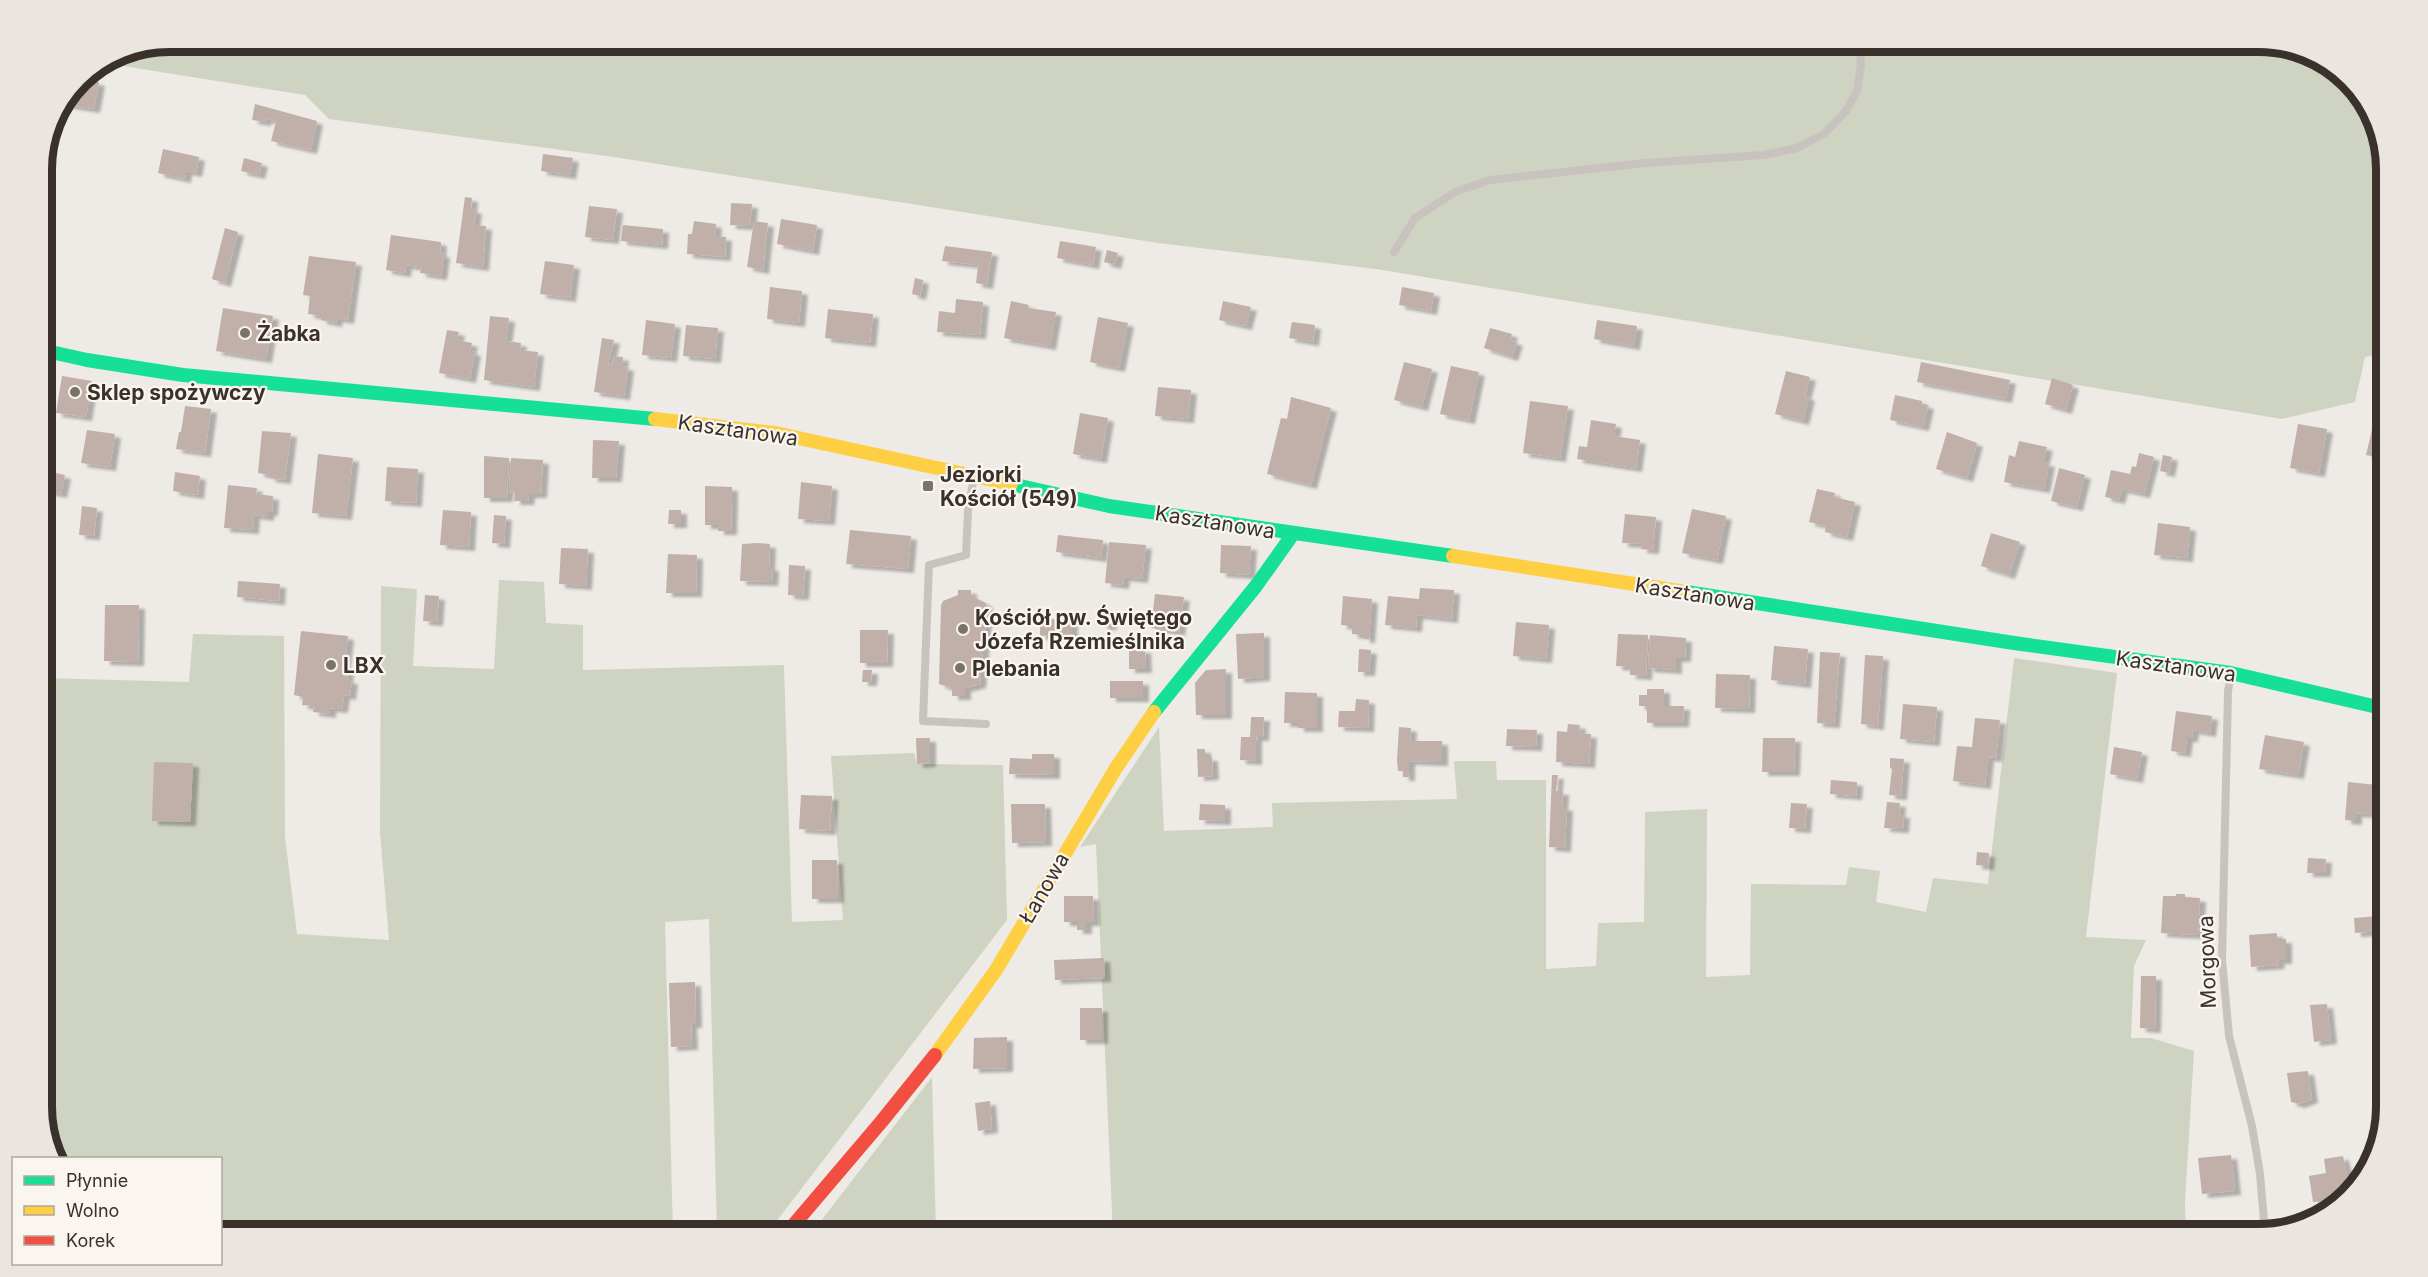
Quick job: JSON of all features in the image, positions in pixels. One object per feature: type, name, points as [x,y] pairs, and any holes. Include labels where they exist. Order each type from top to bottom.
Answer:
[{"type":"street","name":"Kasztanowa","points":[[53,352],[150,371],[217,379],[724,426],[775,433],[1109,506],[2014,644],[2230,679],[2376,706]]},
{"type":"street","name":"Łanowa","points":[[794,1224],[930,1061],[974,1001],[1105,784],[1139,733],[1264,576],[1293,534]]},
{"type":"lane","points":[[1394,252],[1415,218],[1455,192],[1490,180],[1645,163],[1764,155],[1797,148],[1824,134],[1846,111],[1857,90],[1861,65],[1860,52]]},
{"type":"lane","points":[[974,475],[968,511],[966,555],[929,565],[923,721],[986,724]]},
{"type":"lane","name":"Morgowa","points":[[2230,679],[2221,939],[2222,970],[2229,1036],[2252,1126],[2260,1174],[2264,1224]]},
{"type":"green space","points":[[170,52],[2266,53],[2296,59],[2323,72],[2346,92],[2356,105],[2369,132],[2375,162],[2375,355],[2365,357],[2355,402],[2282,419],[1376,269],[1158,243],[614,157],[329,119],[305,95],[117,65],[147,55]]},
{"type":"green space","points":[[499,580],[544,582],[546,623],[583,625],[583,670],[784,665],[792,922],[843,920],[831,756],[914,753],[917,764],[1003,765],[1007,920],[774,1224],[717,1224],[709,919],[665,922],[673,1224],[222,1224],[222,1157],[64,1157],[55,1130],[53,1115],[53,678],[189,682],[193,634],[284,636],[285,837],[297,934],[389,940],[380,832],[381,586],[417,589],[413,666],[494,669]]},
{"type":"green space","points":[[2014,658],[2117,673],[2086,937],[2146,940],[2134,966],[2131,1038],[2151,1038],[2194,1051],[2186,1224],[1113,1224],[1096,844],[1080,847],[1159,727],[1164,831],[1273,827],[1272,803],[1457,799],[1454,761],[1496,761],[1497,780],[1546,780],[1546,969],[1596,966],[1598,923],[1644,922],[1645,812],[1707,809],[1706,977],[1750,975],[1751,884],[1846,885],[1849,867],[1880,871],[1876,902],[1926,912],[1933,878],[1988,884]]},
{"type":"green space","points":[[932,1077],[936,1224],[818,1224]]},
{"type":"building","points":[[93,81],[99,82],[94,109],[72,105]]},
{"type":"building","points":[[255,104],[317,121],[311,150],[271,141],[276,121],[252,120]]},
{"type":"building","points":[[163,149],[199,157],[196,173],[186,171],[185,179],[158,173]]},
{"type":"building","points":[[543,154],[573,158],[570,175],[541,171]]},
{"type":"building","points":[[244,158],[262,163],[259,175],[241,171]]},
{"type":"building","points":[[465,197],[472,198],[471,209],[476,210],[474,225],[486,226],[483,267],[456,263]]},
{"type":"building","points":[[731,203],[752,204],[750,226],[730,225]]},
{"type":"building","points":[[589,206],[617,209],[613,240],[585,237]]},
{"type":"building","points":[[781,219],[817,225],[813,251],[777,244]]},
{"type":"building","points":[[694,221],[716,224],[715,236],[726,237],[725,257],[687,254],[688,234],[692,234]]},
{"type":"building","points":[[754,221],[768,223],[763,270],[747,267]]},
{"type":"building","points":[[623,225],[663,229],[662,245],[621,241]]},
{"type":"building","points":[[225,228],[238,232],[225,283],[212,279]]},
{"type":"building","points":[[391,235],[441,242],[440,253],[444,254],[441,276],[420,273],[421,267],[406,265],[405,273],[386,270]]},
{"type":"building","points":[[1060,241],[1096,247],[1093,265],[1057,258]]},
{"type":"building","points":[[945,246],[992,252],[987,285],[976,283],[978,265],[942,261]]},
{"type":"building","points":[[1107,250],[1118,253],[1115,265],[1104,262]]},
{"type":"building","points":[[309,256],[356,262],[348,320],[337,318],[336,323],[321,320],[321,316],[308,314],[310,296],[303,295]]},
{"type":"building","points":[[545,261],[574,265],[570,298],[540,294]]},
{"type":"building","points":[[915,278],[923,280],[920,296],[912,294]]},
{"type":"building","points":[[770,287],[802,291],[799,323],[767,319]]},
{"type":"building","points":[[1402,287],[1434,293],[1431,311],[1399,305]]},
{"type":"building","points":[[956,299],[983,302],[980,335],[937,332],[939,311],[955,313]]},
{"type":"building","points":[[1011,301],[1029,305],[1028,308],[1056,312],[1050,346],[1004,338]]},
{"type":"building","points":[[1223,301],[1251,307],[1246,326],[1219,320]]},
{"type":"building","name":"Żabka","points":[[223,308],[273,316],[266,359],[216,351]]},
{"type":"building","points":[[828,309],[873,314],[870,343],[825,338]]},
{"type":"building","points":[[490,316],[509,318],[506,341],[521,343],[520,350],[538,352],[534,387],[484,380]]},
{"type":"building","points":[[1098,317],[1128,323],[1119,368],[1090,362]]},
{"type":"building","points":[[646,320],[675,324],[671,358],[642,355]]},
{"type":"building","points":[[1597,320],[1637,326],[1634,346],[1594,339]]},
{"type":"building","points":[[1292,322],[1315,325],[1313,342],[1289,338]]},
{"type":"building","points":[[686,325],[718,328],[715,359],[683,356]]},
{"type":"building","points":[[1490,328],[1512,334],[1510,340],[1517,342],[1512,357],[1484,348]]},
{"type":"building","points":[[447,330],[459,332],[457,340],[472,343],[470,351],[475,352],[470,379],[439,373]]},
{"type":"building","points":[[602,338],[614,340],[608,364],[612,365],[614,356],[623,357],[622,366],[628,367],[624,396],[594,392]]},
{"type":"building","points":[[1404,362],[1432,369],[1422,407],[1394,400]]},
{"type":"building","points":[[1921,362],[2010,380],[2006,399],[1917,382]]},
{"type":"building","points":[[1451,366],[1479,372],[1469,420],[1440,414]]},
{"type":"building","points":[[1786,371],[1810,377],[1805,396],[1809,397],[1803,421],[1775,414]]},
{"type":"building","name":"Sklep spożywczy","points":[[62,376],[92,381],[86,417],[56,413]]},
{"type":"building","points":[[2052,378],[2073,385],[2066,410],[2045,404]]},
{"type":"building","points":[[1158,387],[1191,390],[1188,419],[1155,416]]},
{"type":"building","points":[[1895,395],[1922,401],[1922,404],[1928,405],[1923,427],[1890,420]]},
{"type":"building","points":[[1291,397],[1331,408],[1311,485],[1267,474],[1281,418],[1287,419]]},
{"type":"building","points":[[1530,401],[1568,406],[1560,458],[1523,453]]},
{"type":"building","points":[[185,406],[211,409],[205,453],[176,449]]},
{"type":"building","points":[[1080,413],[1108,418],[1101,459],[1073,454]]},
{"type":"building","points":[[1591,420],[1616,424],[1614,436],[1640,440],[1636,468],[1577,459],[1579,446],[1587,447]]},
{"type":"building","points":[[2374,421],[2375,421],[2375,457],[2366,455]]},
{"type":"building","points":[[2298,424],[2327,429],[2319,473],[2290,468]]},
{"type":"building","points":[[87,430],[115,434],[110,467],[81,463]]},
{"type":"building","points":[[262,431],[291,433],[285,480],[269,478],[270,475],[258,473]]},
{"type":"building","points":[[1947,432],[1977,443],[1967,478],[1936,469]]},
{"type":"building","points":[[593,440],[619,441],[616,478],[592,478]]},
{"type":"building","points":[[2019,441],[2047,447],[2043,462],[2049,463],[2044,489],[2004,482],[2009,455],[2015,457]]},
{"type":"building","points":[[2139,453],[2154,457],[2144,494],[2122,489],[2119,500],[2105,497],[2111,470],[2130,474],[2132,466],[2136,467]]},
{"type":"building","points":[[318,454],[353,458],[346,516],[312,513]]},
{"type":"building","points":[[2163,455],[2172,457],[2169,473],[2160,471]]},
{"type":"building","points":[[484,456],[509,458],[507,498],[484,498]]},
{"type":"building","points":[[511,458],[543,460],[541,494],[529,494],[528,501],[514,501],[515,493],[509,492]]},
{"type":"building","points":[[387,467],[418,469],[416,503],[385,501]]},
{"type":"building","points":[[2059,468],[2085,475],[2077,507],[2051,501]]},
{"type":"building","points":[[53,472],[65,475],[61,494],[53,492]]},
{"type":"building","points":[[175,472],[200,476],[198,495],[173,491]]},
{"type":"building","points":[[801,482],[832,486],[829,521],[798,519]]},
{"type":"building","points":[[228,485],[257,488],[256,494],[273,496],[272,512],[268,512],[268,517],[254,515],[253,530],[224,528]]},
{"type":"building","points":[[705,486],[732,487],[731,531],[718,531],[718,525],[705,525]]},
{"type":"building","points":[[1817,489],[1835,493],[1834,497],[1855,502],[1847,537],[1825,532],[1826,526],[1809,522]]},
{"type":"building","points":[[82,506],[97,508],[94,536],[79,535]]},
{"type":"building","points":[[1692,509],[1726,516],[1717,560],[1682,553]]},
{"type":"building","points":[[443,510],[471,512],[469,547],[440,545]]},
{"type":"building","points":[[669,510],[681,510],[681,524],[668,524]]},
{"type":"building","points":[[1625,514],[1656,517],[1653,550],[1641,549],[1642,544],[1622,543]]},
{"type":"building","points":[[494,515],[506,516],[504,544],[492,543]]},
{"type":"building","points":[[2158,523],[2190,527],[2187,558],[2154,555]]},
{"type":"building","points":[[850,530],[911,536],[908,569],[846,564]]},
{"type":"building","points":[[1991,533],[2020,542],[2009,575],[1981,566]]},
{"type":"building","points":[[1058,535],[1103,540],[1101,558],[1056,552]]},
{"type":"building","points":[[1109,542],[1146,545],[1142,579],[1124,577],[1123,585],[1105,583]]},
{"type":"building","points":[[742,544],[770,544],[769,567],[773,567],[772,582],[740,581]]},
{"type":"building","points":[[1221,545],[1251,546],[1249,575],[1220,573]]},
{"type":"building","points":[[561,548],[588,549],[586,586],[559,584]]},
{"type":"building","points":[[668,554],[697,555],[696,593],[666,593]]},
{"type":"building","points":[[789,565],[805,566],[803,596],[788,595]]},
{"type":"building","points":[[238,581],[280,584],[279,601],[237,597]]},
{"type":"building","points":[[1420,588],[1454,590],[1452,619],[1417,615],[1416,628],[1385,625],[1388,596],[1419,599]]},
{"type":"building","points":[[958,590],[971,590],[971,596],[986,603],[987,609],[980,684],[965,688],[965,696],[952,696],[952,688],[939,684],[941,605],[943,601],[958,595]]},
{"type":"building","points":[[1155,594],[1184,597],[1179,632],[1151,628]]},
{"type":"building","points":[[425,595],[439,596],[437,622],[423,621]]},
{"type":"building","points":[[1343,596],[1372,599],[1369,639],[1364,639],[1364,635],[1352,634],[1352,626],[1341,625]]},
{"type":"building","points":[[105,605],[139,605],[138,662],[104,661]]},
{"type":"building","points":[[1103,611],[1112,611],[1111,626],[1102,626]]},
{"type":"building","points":[[1040,619],[1072,619],[1072,635],[1040,636]]},
{"type":"building","points":[[1516,622],[1549,625],[1546,659],[1513,656]]},
{"type":"building","points":[[860,630],[888,630],[887,663],[860,663]]},
{"type":"building","points":[[301,631],[348,636],[344,670],[348,670],[347,680],[352,680],[350,696],[344,695],[342,709],[330,708],[330,714],[313,712],[314,706],[302,705],[303,697],[294,695]]},
{"type":"building","points":[[1264,633],[1264,677],[1238,679],[1236,634]]},
{"type":"building","points":[[1618,634],[1648,635],[1646,676],[1630,675],[1630,667],[1616,666]]},
{"type":"building","points":[[1650,635],[1686,638],[1685,658],[1676,658],[1676,670],[1648,668]]},
{"type":"building","points":[[1774,646],[1808,649],[1805,684],[1771,680]]},
{"type":"building","points":[[1145,649],[1146,669],[1129,669],[1129,650]]},
{"type":"building","points":[[1359,649],[1371,650],[1369,672],[1358,672]]},
{"type":"building","points":[[1820,652],[1840,653],[1834,724],[1817,723]]},
{"type":"building","points":[[1865,655],[1883,656],[1878,726],[1861,724]]},
{"type":"building","points":[[1226,669],[1226,715],[1196,715],[1195,683],[1206,670]]},
{"type":"building","points":[[863,670],[872,670],[871,682],[862,682]]},
{"type":"building","points":[[1716,674],[1750,675],[1749,709],[1715,708]]},
{"type":"building","points":[[1110,681],[1143,681],[1143,698],[1110,698]]},
{"type":"building","points":[[1647,689],[1664,689],[1664,706],[1684,706],[1683,723],[1647,723],[1647,706],[1639,706],[1639,695],[1647,695]]},
{"type":"building","points":[[1285,692],[1317,693],[1317,728],[1298,728],[1298,723],[1284,723]]},
{"type":"building","points":[[1356,699],[1369,700],[1368,728],[1338,727],[1339,711],[1355,711]]},
{"type":"building","points":[[1903,704],[1937,707],[1934,742],[1900,739]]},
{"type":"building","points":[[2176,711],[2212,716],[2210,733],[2193,730],[2192,738],[2187,738],[2185,753],[2171,751]]},
{"type":"building","points":[[1251,717],[1264,717],[1263,737],[1256,737],[1256,761],[1240,760],[1241,737],[1250,737]]},
{"type":"building","points":[[1975,718],[2000,720],[1996,758],[1988,757],[1985,785],[1953,781],[1957,746],[1972,747]]},
{"type":"building","points":[[1568,724],[1580,725],[1579,733],[1591,734],[1589,764],[1556,762],[1557,731],[1567,732]]},
{"type":"building","points":[[1399,727],[1411,728],[1410,741],[1442,741],[1442,762],[1409,761],[1409,777],[1403,777],[1403,771],[1398,771],[1397,760]]},
{"type":"building","points":[[1507,729],[1537,730],[1536,747],[1506,746]]},
{"type":"building","points":[[2265,735],[2304,742],[2298,775],[2259,769]]},
{"type":"building","points":[[916,738],[930,738],[930,763],[917,764]]},
{"type":"building","points":[[1763,738],[1795,738],[1794,772],[1762,772]]},
{"type":"building","points":[[2114,747],[2142,752],[2137,779],[2110,774]]},
{"type":"building","points":[[1197,749],[1205,749],[1205,757],[1212,757],[1213,776],[1198,777]]},
{"type":"building","points":[[1032,754],[1054,754],[1054,775],[1009,774],[1010,758],[1032,759]]},
{"type":"building","points":[[1890,758],[1904,759],[1901,796],[1889,795],[1892,769]]},
{"type":"building","points":[[154,762],[193,763],[190,822],[152,821]]},
{"type":"building","points":[[1552,775],[1558,775],[1556,791],[1563,791],[1562,807],[1567,807],[1565,848],[1549,847]]},
{"type":"building","points":[[1831,780],[1857,782],[1856,796],[1830,794]]},
{"type":"building","points":[[2348,782],[2376,785],[2374,814],[2356,813],[2356,821],[2345,820]]},
{"type":"building","points":[[801,795],[832,796],[830,831],[799,829]]},
{"type":"building","points":[[1887,802],[1900,803],[1899,814],[1904,814],[1903,829],[1884,828]]},
{"type":"building","points":[[1791,803],[1807,804],[1805,829],[1789,828]]},
{"type":"building","points":[[1011,804],[1045,804],[1046,842],[1012,843]]},
{"type":"building","points":[[1200,804],[1225,805],[1225,821],[1199,820]]},
{"type":"building","points":[[1977,852],[1989,853],[1988,866],[1976,865]]},
{"type":"building","points":[[2308,858],[2326,859],[2325,873],[2307,873]]},
{"type":"building","points":[[812,860],[837,860],[838,899],[812,899]]},
{"type":"building","points":[[2176,894],[2200,898],[2198,935],[2161,933],[2163,896],[2176,896]]},
{"type":"building","points":[[1064,896],[1093,896],[1094,922],[1086,922],[1086,930],[1077,930],[1077,922],[1064,922]]},
{"type":"building","points":[[2376,916],[2376,931],[2355,933],[2354,918]]},
{"type":"building","points":[[2277,933],[2277,939],[2286,939],[2286,960],[2278,960],[2279,965],[2251,967],[2249,935]]},
{"type":"building","points":[[1104,958],[1105,978],[1055,980],[1054,960]]},
{"type":"building","points":[[2141,976],[2156,976],[2155,1029],[2140,1028]]},
{"type":"building","points":[[695,982],[696,1024],[691,1024],[692,1046],[671,1047],[669,983]]},
{"type":"building","points":[[2327,1004],[2331,1040],[2314,1042],[2310,1005]]},
{"type":"building","points":[[1080,1008],[1102,1008],[1102,1040],[1080,1040]]},
{"type":"building","points":[[1007,1037],[1007,1068],[973,1069],[974,1038]]},
{"type":"building","points":[[2308,1071],[2312,1099],[2299,1104],[2291,1102],[2287,1073]]},
{"type":"building","points":[[990,1101],[992,1129],[978,1131],[975,1103]]},
{"type":"building","points":[[2231,1155],[2235,1191],[2202,1194],[2198,1158]]},
{"type":"building","points":[[2343,1156],[2348,1182],[2328,1201],[2313,1202],[2309,1176],[2326,1173],[2324,1159]]},
{"type":"traffic: fast","points":[[53,352],[183,375],[655,419]]},
{"type":"traffic: fast","points":[[1011,484],[1109,506],[1453,556]]},
{"type":"traffic: fast","points":[[1154,712],[1256,586],[1293,534]]},
{"type":"traffic: fast","points":[[1686,592],[2014,643],[2231,673],[2376,707]]},
{"type":"traffic: slow","points":[[655,419],[775,433],[1011,484]]},
{"type":"traffic: slow","points":[[1453,556],[1686,592]]},
{"type":"traffic: slow","points":[[935,1055],[996,970],[1116,768],[1154,712]]},
{"type":"traffic: jam","points":[[794,1224],[935,1055]]},
{"type":"place","name":"Żabka","points":[[245,333]]},
{"type":"place","name":"Sklep spożywczy","points":[[75,392]]},
{"type":"place","name":"Jeziorki Kościół (549)","points":[[928,486]]},
{"type":"place","name":"Kościół pw. Świętego Józefa Rzemieślnika","points":[[963,629]]},
{"type":"place","name":"LBX","points":[[331,665]]},
{"type":"place","name":"Plebania","points":[[960,668]]}]
